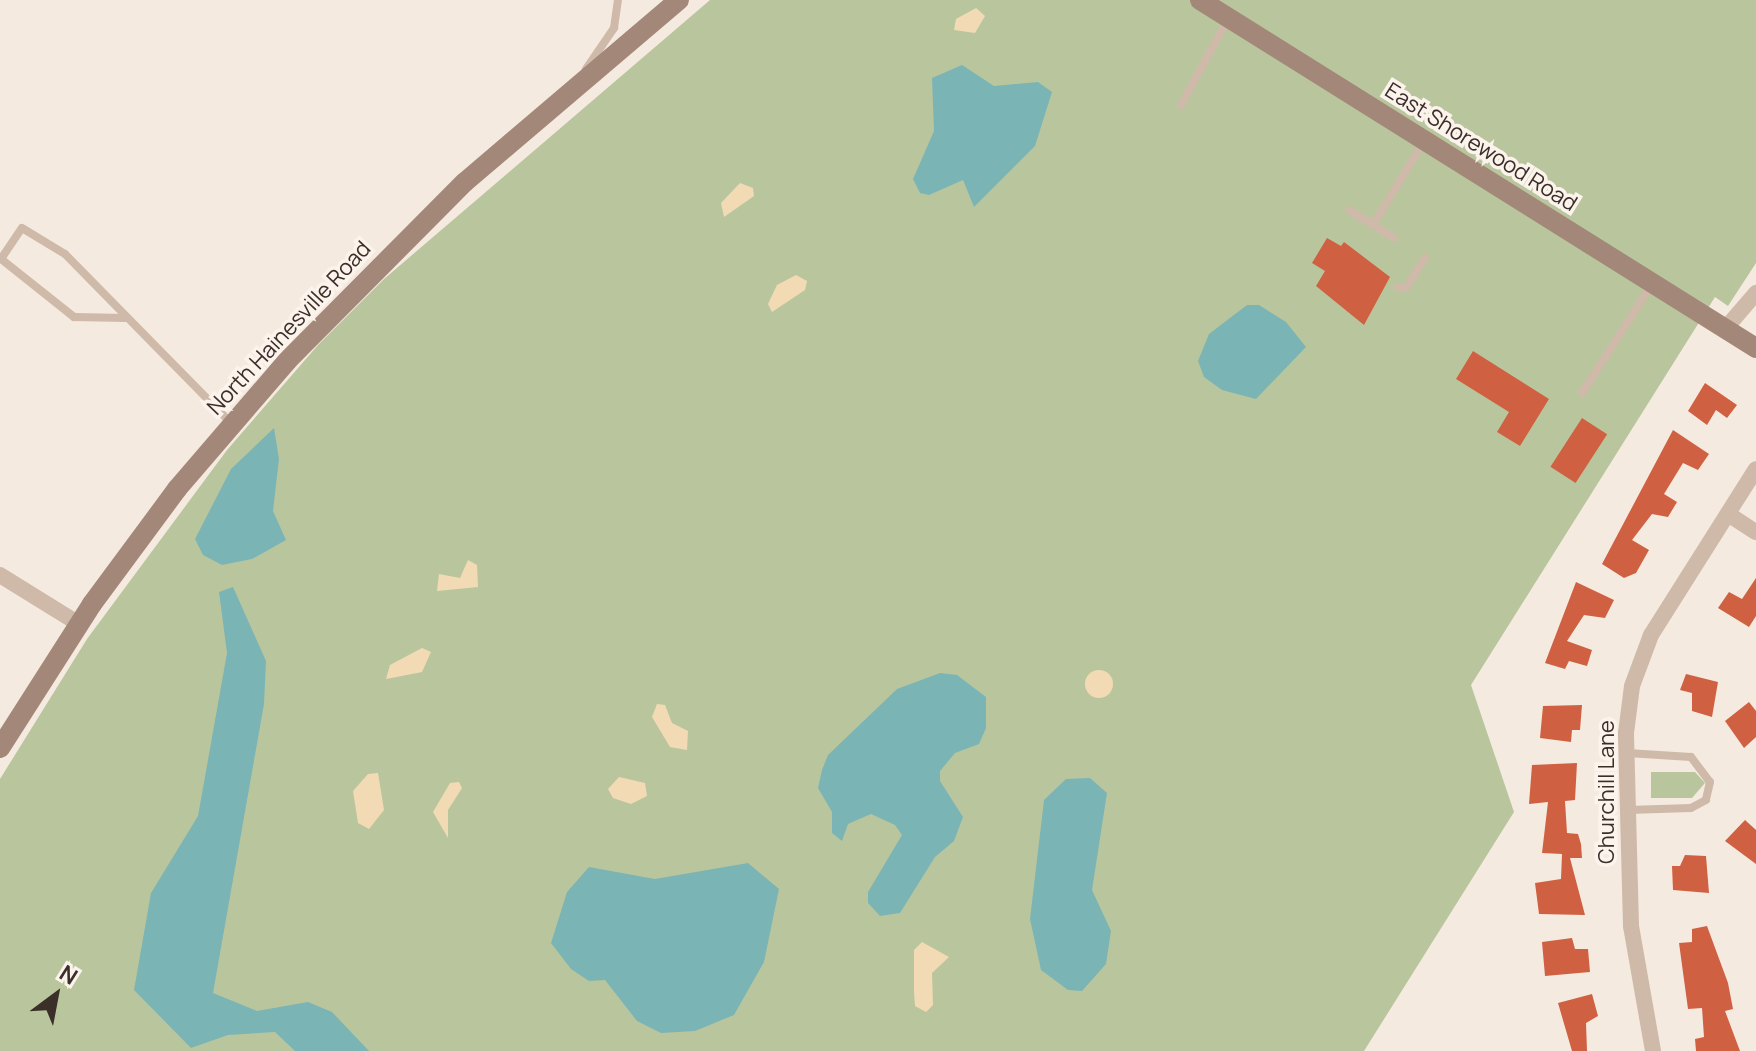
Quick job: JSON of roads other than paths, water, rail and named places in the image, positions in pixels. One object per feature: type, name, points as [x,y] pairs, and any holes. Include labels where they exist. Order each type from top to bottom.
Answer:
[{"type":"main road","name":"North Hainesville Road","points":[[0,748],[79,624],[232,424],[371,272],[679,0]]},
{"type":"main road","name":"East Shorewood Road","points":[[1200,0],[1756,348]]},
{"type":"street","points":[[1730,332],[1756,293]]},
{"type":"street","name":"Churchill Lane","points":[[1653,1051],[1631,926],[1627,753],[1639,662],[1756,469]]},
{"type":"street","points":[[1728,514],[1756,532]]},
{"type":"street","points":[[0,575],[79,624]]},
{"type":"lane","points":[[569,94],[614,28],[618,0]]},
{"type":"lane","points":[[1181,105],[1229,18]]},
{"type":"lane","points":[[1373,225],[1425,141]]},
{"type":"lane","points":[[1349,210],[1394,238]]},
{"type":"lane","points":[[126,318],[74,317],[1,259],[22,228],[29,228],[65,254],[232,424]]},
{"type":"lane","points":[[1397,287],[1406,288],[1425,257]]},
{"type":"lane","points":[[1582,393],[1652,283]]},
{"type":"lane","points":[[1627,753],[1691,757],[1710,782],[1706,800],[1691,808],[1628,810]]},
{"type":"water","points":[[962,65],[994,86],[1038,82],[1052,92],[1035,146],[974,207],[963,180],[929,195],[920,193],[913,179],[934,131],[932,78]]},
{"type":"water","points":[[1247,305],[1259,305],[1286,322],[1306,347],[1256,399],[1222,390],[1204,377],[1198,361],[1209,334]]},
{"type":"water","points":[[274,428],[279,459],[273,511],[286,540],[252,559],[222,565],[203,555],[195,539],[231,469]]},
{"type":"water","points":[[233,587],[266,661],[264,704],[213,993],[257,1011],[308,1002],[332,1012],[369,1051],[295,1051],[275,1032],[228,1035],[191,1048],[134,990],[151,893],[198,816],[227,653],[219,592]]},
{"type":"water","points":[[940,673],[957,675],[986,697],[986,728],[979,744],[955,753],[940,771],[940,781],[963,817],[954,841],[935,857],[900,913],[880,916],[868,903],[868,892],[902,835],[895,825],[871,814],[848,824],[842,841],[832,833],[832,812],[818,788],[822,770],[828,755],[897,689]]},
{"type":"water","points":[[1090,778],[1107,793],[1092,890],[1111,931],[1106,964],[1082,991],[1068,990],[1041,970],[1030,919],[1044,800],[1066,779]]},
{"type":"water","points":[[748,863],[779,889],[764,962],[734,1015],[695,1031],[661,1033],[637,1021],[605,980],[589,981],[571,969],[551,943],[567,892],[589,867],[655,879]]}]
